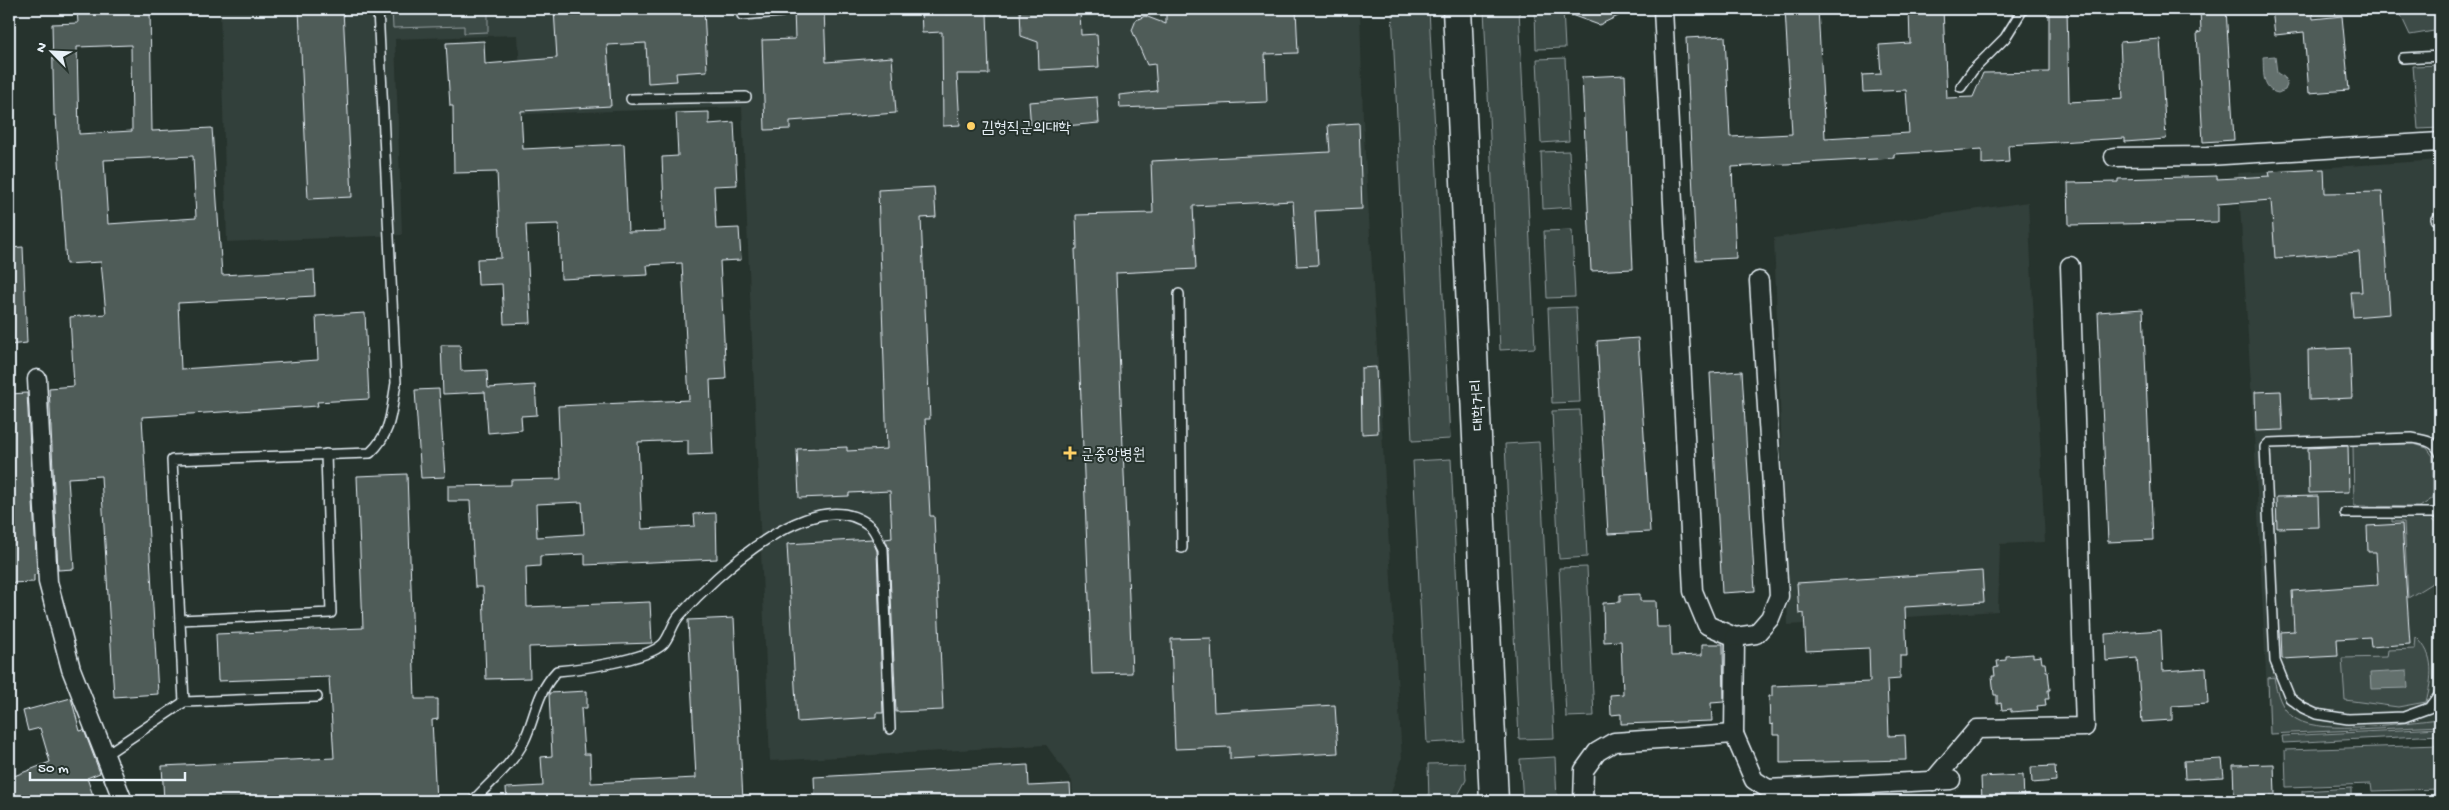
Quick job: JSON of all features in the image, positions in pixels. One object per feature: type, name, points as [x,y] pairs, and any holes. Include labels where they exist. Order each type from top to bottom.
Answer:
[{"type":"main road","name":"대학거리","points":[[1457,9],[1494,801]]},
{"type":"street","points":[[1663,9],[1693,591],[1707,625],[1735,637],[1756,634],[1770,618],[1779,596],[1759,281]]},
{"type":"street","points":[[2114,157],[2208,156],[2440,142]]},
{"type":"street","points":[[1735,637],[1734,734],[1754,780],[1779,795],[1942,781],[1977,729],[2085,727],[2070,266]]},
{"type":"street","points":[[38,379],[48,582],[71,669],[123,801]]},
{"type":"street","points":[[1583,801],[1584,770],[1597,752],[1614,742],[1734,734]]},
{"type":"lane","points":[[184,702],[172,460],[370,453],[381,443],[388,430],[396,383],[378,9]]},
{"type":"lane","points":[[1961,87],[1973,70],[2005,38],[2023,9]]},
{"type":"lane","points":[[742,15],[781,12]]},
{"type":"lane","points":[[2403,58],[2440,56]]},
{"type":"lane","points":[[631,99],[746,97]]},
{"type":"lane","points":[[1179,294],[1182,548]]},
{"type":"lane","points":[[2440,453],[2437,447],[2427,440],[2412,438],[2269,443],[2265,448],[2275,661],[2290,698],[2303,708],[2316,714],[2348,719],[2404,718],[2429,708],[2440,693]]},
{"type":"lane","points":[[180,620],[332,613],[326,454]]},
{"type":"lane","points":[[473,801],[523,742],[538,697],[547,681],[557,671],[591,668],[644,653],[663,644],[677,618],[734,561],[793,524],[830,513],[858,518],[872,528],[883,549],[890,729]]},
{"type":"lane","points":[[2346,513],[2440,513]]},
{"type":"lane","points":[[105,755],[184,702],[317,697]]},
{"type":"shaded area","name":"군중앙병원","points":[[220,9],[1360,9],[1363,120],[1402,759],[1391,793],[1240,801],[1073,801],[1072,781],[1046,745],[770,761],[742,107],[522,114],[518,35],[395,39],[402,235],[227,242]]},
{"type":"shaded area","points":[[392,9],[488,9],[488,32],[464,33],[464,26],[393,28]]},
{"type":"shaded area","points":[[1392,9],[1429,9],[1450,439],[1412,441]]},
{"type":"shaded area","points":[[1484,9],[1519,9],[1535,348],[1500,350]]},
{"type":"shaded area","points":[[1535,9],[1563,9],[1565,48],[1536,49]]},
{"type":"shaded area","points":[[2398,9],[2440,9],[2440,30],[2410,35]]},
{"type":"shaded area","points":[[2275,56],[2277,73],[2284,77],[2287,85],[2285,90],[2278,93],[2269,88],[2264,79],[2263,57]]},
{"type":"shaded area","points":[[1565,58],[1569,141],[1541,143],[1537,59]]},
{"type":"shaded area","points":[[2440,65],[2440,128],[2418,129],[2413,66]]},
{"type":"shaded area","points":[[1569,151],[1572,207],[1543,209],[1541,152]]},
{"type":"shaded area","points":[[2440,160],[2440,727],[2269,735],[2254,434],[2238,173]]},
{"type":"shaded area","points":[[2028,202],[2045,542],[2000,544],[1998,611],[1788,625],[1774,238]]},
{"type":"shaded area","points":[[1572,230],[1575,297],[1547,298],[1544,231]]},
{"type":"shaded area","points":[[1576,307],[1580,402],[1552,403],[1548,308]]},
{"type":"shaded area","points":[[1580,410],[1587,557],[1559,559],[1552,411]]},
{"type":"shaded area","points":[[1539,442],[1554,738],[1519,739],[1505,444]]},
{"type":"shaded area","points":[[2414,444],[2427,448],[2433,456],[2433,498],[2420,507],[2354,506],[2353,445]]},
{"type":"shaded area","points":[[1451,459],[1464,741],[1427,743],[1413,461]]},
{"type":"shaded area","points":[[2392,516],[2430,518],[2440,528],[2440,574],[2437,580],[2408,598],[2404,522],[2392,522]]},
{"type":"shaded area","points":[[1587,567],[1594,716],[1566,717],[1559,568]]},
{"type":"shaded area","points":[[2416,637],[2427,651],[2430,659],[2431,676],[2426,702],[2398,707],[2345,700],[2342,658],[2387,657],[2388,650],[2415,649]]},
{"type":"shaded area","points":[[2407,671],[2408,688],[2371,689],[2370,673]]},
{"type":"shaded area","points":[[2274,677],[2278,695],[2283,706],[2296,719],[2309,724],[2325,727],[2345,727],[2387,725],[2440,719],[2440,726],[2270,734],[2268,678]]},
{"type":"shaded area","points":[[2440,728],[2440,735],[2283,743],[2282,736]]},
{"type":"shaded area","points":[[2440,745],[2440,789],[2372,791],[2371,784],[2286,787],[2285,750]]},
{"type":"shaded area","points":[[1555,757],[1557,801],[1523,801],[1520,759]]},
{"type":"shaded area","points":[[1465,763],[1466,780],[1455,801],[1429,801],[1428,764]]},
{"type":"shaded area","points":[[2352,788],[2352,801],[2302,801],[2302,791]]},
{"type":"building","points":[[77,9],[150,9],[152,131],[212,128],[222,275],[314,270],[315,296],[178,303],[181,369],[318,360],[316,316],[365,313],[369,399],[317,402],[318,406],[142,417],[158,694],[114,697],[101,476],[68,478],[74,569],[58,570],[49,388],[74,386],[70,317],[106,314],[101,262],[66,264],[56,116],[54,116],[52,24],[78,23]],"holes":[[[131,45],[132,131],[79,134],[77,47]],[[193,156],[196,218],[108,224],[104,160]]]},
{"type":"building","points":[[299,9],[343,9],[352,197],[308,199]]},
{"type":"building","points":[[554,9],[704,9],[707,71],[676,73],[677,81],[648,83],[646,43],[607,45],[611,106],[521,111],[523,149],[624,144],[628,232],[665,231],[662,157],[678,156],[676,113],[709,112],[709,124],[734,122],[737,185],[714,186],[716,229],[739,228],[741,260],[720,261],[726,379],[710,380],[713,454],[688,455],[688,440],[638,442],[642,529],[695,526],[694,514],[716,513],[717,559],[585,565],[585,554],[540,556],[540,566],[526,567],[527,607],[650,602],[652,643],[529,647],[530,678],[486,679],[483,587],[475,587],[470,501],[448,501],[448,486],[511,485],[511,480],[561,479],[558,406],[689,400],[682,263],[647,265],[648,275],[561,279],[559,224],[526,225],[531,323],[504,324],[502,284],[478,285],[477,259],[501,258],[497,172],[454,173],[453,106],[450,106],[446,43],[484,41],[485,64],[557,58]],"holes":[[[582,502],[584,534],[537,537],[536,504]]]},
{"type":"building","points":[[794,9],[824,9],[826,62],[892,57],[896,113],[790,121],[790,129],[765,130],[762,40],[795,39]]},
{"type":"building","points":[[921,9],[945,9],[945,14],[987,12],[989,74],[957,74],[960,125],[943,126],[942,32],[922,33]]},
{"type":"building","points":[[1020,9],[1080,9],[1081,35],[1097,34],[1099,67],[1039,70],[1038,42],[1021,36]]},
{"type":"building","points":[[1166,9],[1296,9],[1298,53],[1265,54],[1267,102],[1120,108],[1119,95],[1157,91],[1155,64],[1147,65],[1132,30],[1136,20],[1145,16],[1166,24]]},
{"type":"building","points":[[1560,9],[1633,9],[1599,25],[1560,11]]},
{"type":"building","points":[[1785,9],[1818,9],[1825,138],[1909,133],[1906,90],[1863,92],[1862,75],[1881,74],[1879,45],[1910,43],[1909,9],[1943,9],[1947,98],[1973,97],[1983,73],[2049,72],[2049,9],[2067,9],[2069,102],[2123,99],[2120,42],[2160,39],[2166,139],[2125,142],[2125,138],[2008,145],[2009,162],[1982,164],[1982,149],[1894,154],[1894,158],[1732,167],[1736,258],[1696,260],[1686,38],[1725,36],[1730,137],[1792,134]]},
{"type":"building","points":[[2200,9],[2226,9],[2234,140],[2203,142],[2197,33],[2201,32]]},
{"type":"building","points":[[2272,9],[2312,9],[2313,19],[2342,16],[2349,90],[2309,93],[2304,32],[2275,35]]},
{"type":"building","points":[[1625,75],[1633,269],[1591,271],[1582,77]]},
{"type":"building","points":[[1097,97],[1099,123],[1031,129],[1029,102]]},
{"type":"building","points":[[1359,123],[1362,209],[1315,211],[1318,265],[1297,266],[1293,201],[1193,206],[1196,269],[1116,273],[1132,673],[1092,674],[1075,249],[1077,249],[1076,215],[1153,213],[1151,161],[1330,152],[1328,125]]},
{"type":"building","points":[[2324,169],[2325,193],[2382,192],[2390,314],[2353,317],[2351,292],[2362,292],[2359,252],[2275,258],[2271,200],[2218,204],[2218,222],[2069,225],[2068,183],[2118,182],[2118,179],[2217,176],[2217,179],[2270,176],[2269,172]]},
{"type":"building","points":[[934,187],[936,217],[921,218],[930,419],[925,419],[930,516],[934,516],[943,710],[896,712],[889,549],[885,539],[892,538],[890,491],[849,493],[849,496],[799,498],[797,449],[847,447],[847,451],[887,449],[878,190]]},
{"type":"building","points":[[23,247],[27,343],[9,345],[9,248]]},
{"type":"building","points":[[2143,309],[2153,540],[2108,542],[2098,312]]},
{"type":"building","points":[[1638,338],[1650,532],[1608,534],[1597,341]]},
{"type":"building","points":[[441,345],[460,345],[461,371],[487,370],[488,388],[535,385],[537,415],[521,416],[522,430],[488,433],[485,392],[443,394]]},
{"type":"building","points":[[2350,348],[2352,398],[2309,400],[2308,350]]},
{"type":"building","points":[[1376,367],[1378,433],[1362,434],[1361,368]]},
{"type":"building","points":[[1742,371],[1755,591],[1722,593],[1710,373]]},
{"type":"building","points":[[439,389],[445,477],[421,478],[415,390]]},
{"type":"building","points":[[2281,391],[2283,430],[2256,431],[2255,392]]},
{"type":"building","points":[[27,393],[37,574],[34,575],[34,582],[9,583],[9,394]]},
{"type":"building","points":[[2348,446],[2349,492],[2309,493],[2308,448]]},
{"type":"building","points":[[407,474],[415,699],[438,699],[438,719],[432,720],[436,801],[164,801],[162,766],[334,758],[329,677],[218,681],[216,634],[363,628],[357,476]]},
{"type":"building","points":[[2318,496],[2319,527],[2277,528],[2276,497]]},
{"type":"building","points":[[2402,524],[2410,644],[2371,647],[2370,637],[2337,639],[2338,656],[2282,659],[2281,632],[2294,631],[2292,591],[2378,585],[2376,552],[2368,552],[2367,526]]},
{"type":"building","points":[[872,539],[877,551],[883,713],[876,713],[876,717],[797,722],[787,544]]},
{"type":"building","points":[[1982,571],[1984,602],[1905,607],[1907,656],[1900,656],[1900,679],[1887,680],[1889,736],[1905,735],[1906,760],[1780,763],[1780,735],[1773,735],[1773,724],[1770,725],[1769,696],[1772,696],[1772,686],[1870,682],[1869,648],[1806,651],[1804,613],[1799,614],[1797,583]]},
{"type":"building","points":[[1640,594],[1640,601],[1656,601],[1657,627],[1670,627],[1671,656],[1702,655],[1702,644],[1723,644],[1724,702],[1711,703],[1712,721],[1621,724],[1621,714],[1611,715],[1610,695],[1623,694],[1621,641],[1604,642],[1603,603],[1620,602],[1620,595]]},
{"type":"building","points":[[734,618],[743,801],[507,801],[506,788],[543,786],[541,757],[552,756],[549,693],[587,691],[587,708],[581,708],[584,754],[590,754],[591,783],[696,778],[688,620]]},
{"type":"building","points":[[2161,630],[2163,671],[2206,668],[2208,704],[2172,706],[2172,720],[2142,722],[2137,658],[2106,661],[2105,634]]},
{"type":"building","points":[[1211,638],[1214,712],[1335,705],[1338,753],[1230,759],[1230,747],[1175,749],[1171,639]]},
{"type":"building","points":[[2033,654],[2033,657],[2041,656],[2042,663],[2045,663],[2046,671],[2048,671],[2050,690],[2048,690],[2049,699],[2045,699],[2046,705],[2037,706],[2038,710],[2011,712],[2011,709],[2002,710],[2001,703],[1997,704],[1997,695],[1994,695],[1992,676],[1995,676],[1994,668],[1998,667],[1997,661],[2006,660],[2006,656]]},
{"type":"building","points":[[71,698],[80,731],[84,730],[100,773],[87,778],[95,801],[9,801],[9,778],[50,762],[40,728],[28,731],[23,711]]},
{"type":"building","points":[[2222,759],[2224,777],[2185,779],[2184,761]]},
{"type":"building","points":[[2274,764],[2275,795],[2234,797],[2233,765]]},
{"type":"building","points":[[1028,765],[1029,786],[1070,784],[1071,801],[815,801],[814,777]]},
{"type":"building","points":[[2055,766],[2056,781],[2032,783],[2031,767]]},
{"type":"building","points":[[2023,775],[2024,801],[1982,801],[1981,777]]},
{"type":"place","name":"김형직군의대학","points":[[971,126]]},
{"type":"place","name":"군중앙병원","points":[[1070,453]]}]
